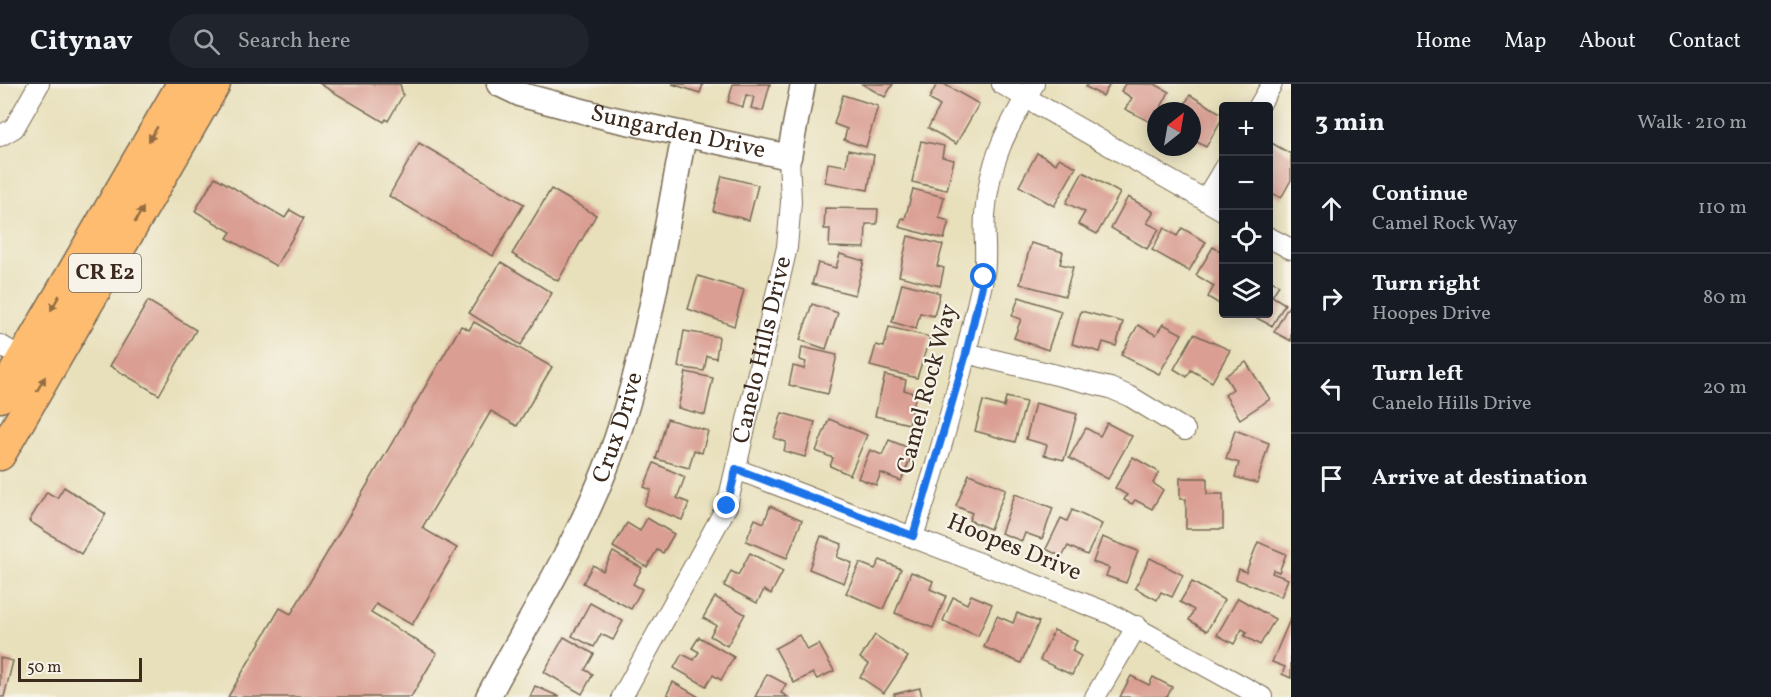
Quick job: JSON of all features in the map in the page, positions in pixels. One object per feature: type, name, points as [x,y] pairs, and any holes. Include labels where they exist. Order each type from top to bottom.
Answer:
[{"type":"main road","name":"CR E2","points":[[0,397],[11,352],[182,84]]},
{"type":"main road","name":"CR E2","points":[[0,455],[215,84]]},
{"type":"street","points":[[0,136],[14,128],[39,84]]},
{"type":"street","name":"Sungarden Drive","points":[[499,84],[542,92],[684,136],[789,157]]},
{"type":"street","name":"Canelo Hills Drive","points":[[622,697],[715,532],[727,506],[787,247],[792,202],[789,157],[803,84]]},
{"type":"street","points":[[1002,84],[1030,91],[1222,210]]},
{"type":"street","points":[[1261,102],[1272,84]]},
{"type":"street","name":"Camel Rock Way","points":[[913,536],[966,354],[984,277],[985,214],[993,162],[1002,139],[1030,91]]},
{"type":"street","name":"Crux Drive","points":[[488,697],[585,515],[617,437],[636,377],[684,136]]},
{"type":"street","points":[[1205,200],[1219,176]]},
{"type":"street","points":[[1273,239],[1291,249]]},
{"type":"street","points":[[966,354],[1110,388],[1131,397],[1185,430]]},
{"type":"street","name":"Hoopes Drive","points":[[736,469],[913,536],[1137,626],[1263,697]]},
{"type":"street","points":[[1095,697],[1137,626]]},
{"type":"building","points":[[320,84],[400,84],[403,95],[388,121],[386,119],[384,122]]},
{"type":"building","points":[[672,84],[703,84],[700,93]]},
{"type":"building","points":[[733,84],[770,84],[763,111],[751,108],[754,97],[746,95],[743,107],[728,102]]},
{"type":"building","points":[[862,84],[893,84],[885,97]]},
{"type":"building","points":[[937,84],[944,84],[979,104],[956,144],[928,128],[940,106],[929,99]]},
{"type":"building","points":[[1088,84],[1110,84],[1103,96],[1086,87]]},
{"type":"building","points":[[1125,84],[1155,84],[1169,92],[1164,102],[1147,102],[1147,120],[1125,109],[1132,98],[1121,91]]},
{"type":"building","points":[[843,95],[878,106],[866,147],[844,140],[847,129],[834,124]]},
{"type":"building","points":[[1190,95],[1219,112],[1219,124],[1206,147],[1201,144],[1201,102],[1186,102]]},
{"type":"building","points":[[921,141],[944,146],[942,157],[954,160],[947,190],[912,182]]},
{"type":"building","points":[[419,143],[524,204],[493,256],[389,196]]},
{"type":"building","points":[[1273,144],[1291,154],[1291,180],[1281,198],[1273,194]]},
{"type":"building","points":[[848,150],[874,155],[868,190],[825,182],[828,163],[846,166]]},
{"type":"building","points":[[1037,153],[1056,164],[1059,158],[1076,167],[1054,206],[1019,186]]},
{"type":"building","points":[[1083,172],[1120,193],[1097,234],[1078,224],[1085,212],[1066,203]]},
{"type":"building","points":[[722,176],[758,185],[749,220],[713,211]]},
{"type":"building","points":[[215,177],[285,218],[290,210],[304,218],[276,266],[227,238],[231,232],[195,211]]},
{"type":"building","points":[[551,189],[596,215],[558,281],[512,254]]},
{"type":"building","points":[[913,189],[944,197],[939,218],[949,221],[944,239],[899,227],[902,218],[905,219]]},
{"type":"building","points":[[1128,197],[1154,212],[1147,223],[1159,229],[1147,249],[1111,228]]},
{"type":"building","points":[[825,208],[878,209],[877,224],[866,224],[865,248],[829,247],[830,229],[824,229]]},
{"type":"building","points":[[1164,228],[1177,236],[1182,228],[1206,242],[1189,271],[1152,250]]},
{"type":"building","points":[[908,236],[943,245],[937,266],[944,268],[940,286],[899,276]]},
{"type":"building","points":[[1031,243],[1063,252],[1060,264],[1073,267],[1065,296],[1020,284]]},
{"type":"building","points":[[1213,247],[1219,250],[1219,304],[1208,297],[1214,286],[1196,275]]},
{"type":"building","points":[[840,254],[864,261],[855,295],[812,284],[818,263],[836,268]]},
{"type":"building","points":[[501,262],[552,293],[521,345],[469,313]]},
{"type":"building","points":[[698,276],[744,290],[734,326],[688,309]]},
{"type":"building","points":[[1273,282],[1279,285],[1273,294]]},
{"type":"building","points":[[902,283],[940,293],[934,316],[920,313],[916,329],[892,322]]},
{"type":"building","points":[[1019,297],[1061,311],[1048,350],[1014,338],[1021,319],[1012,316]]},
{"type":"building","points":[[1273,297],[1285,304],[1272,326],[1257,318],[1273,318]]},
{"type":"building","points":[[148,301],[196,330],[159,395],[110,366]]},
{"type":"building","points":[[1291,302],[1291,341],[1274,332]]},
{"type":"building","points":[[812,304],[838,313],[826,349],[800,340]]},
{"type":"building","points":[[1081,311],[1123,322],[1116,346],[1103,342],[1100,352],[1072,344]]},
{"type":"building","points":[[474,322],[552,367],[517,426],[491,411],[422,528],[457,548],[412,625],[376,604],[371,613],[437,653],[411,697],[228,697],[280,608],[291,614],[461,326],[469,330]]},
{"type":"building","points":[[1163,324],[1182,334],[1159,374],[1121,355],[1138,325],[1156,335]]},
{"type":"building","points":[[889,327],[930,337],[917,378],[870,366],[876,345],[884,347]]},
{"type":"building","points":[[684,331],[719,337],[716,358],[707,356],[704,371],[678,367]]},
{"type":"building","points":[[1194,334],[1230,350],[1212,382],[1191,370],[1187,377],[1174,369]]},
{"type":"building","points":[[802,347],[837,355],[828,394],[789,385],[793,366],[804,369],[806,362],[800,360]]},
{"type":"building","points":[[1246,362],[1270,399],[1240,419],[1225,395],[1233,389],[1225,376]]},
{"type":"building","points":[[686,372],[713,378],[705,415],[678,408]]},
{"type":"building","points":[[885,375],[906,380],[904,390],[916,394],[909,424],[875,416]]},
{"type":"building","points":[[1006,397],[1026,402],[1015,442],[975,431],[983,401],[1004,407]]},
{"type":"building","points":[[1035,403],[1077,414],[1064,460],[1044,455],[1047,445],[1026,439]]},
{"type":"building","points":[[782,413],[815,422],[805,457],[784,451],[786,442],[774,438]]},
{"type":"building","points":[[667,419],[708,431],[702,453],[694,450],[689,468],[656,459]]},
{"type":"building","points":[[829,419],[867,435],[850,475],[830,466],[833,458],[816,451]]},
{"type":"building","points":[[1107,423],[1132,436],[1108,479],[1069,458],[1086,428],[1100,436]]},
{"type":"building","points":[[1235,430],[1269,443],[1257,483],[1235,477],[1239,463],[1226,459]]},
{"type":"building","points":[[889,440],[914,450],[901,481],[881,473],[876,485],[858,478],[870,450],[882,455]]},
{"type":"building","points":[[1133,457],[1159,472],[1153,483],[1163,490],[1152,509],[1135,500],[1132,504],[1124,500],[1127,495],[1115,488]]},
{"type":"building","points":[[654,463],[685,477],[677,498],[689,503],[682,520],[644,505],[651,490],[644,487]]},
{"type":"building","points":[[969,474],[1006,489],[990,529],[969,520],[972,513],[956,506]]},
{"type":"building","points":[[1180,478],[1207,478],[1207,494],[1223,494],[1223,529],[1186,529],[1186,499],[1180,499]]},
{"type":"building","points":[[64,487],[106,514],[81,554],[29,521],[47,492],[57,498]]},
{"type":"building","points":[[1015,494],[1053,508],[1042,539],[1025,533],[1022,541],[1001,533]]},
{"type":"building","points":[[770,506],[802,520],[787,558],[746,541],[755,519],[764,523]]},
{"type":"building","points":[[1072,510],[1102,524],[1087,555],[1068,546],[1062,557],[1046,549],[1061,518],[1067,521]]},
{"type":"building","points":[[647,518],[674,534],[663,553],[657,550],[647,567],[613,547],[627,523],[640,531]]},
{"type":"building","points":[[821,536],[842,544],[837,557],[852,563],[844,583],[809,569]]},
{"type":"building","points":[[1102,537],[1138,551],[1126,583],[1106,576],[1109,568],[1093,562]]},
{"type":"building","points":[[1258,542],[1286,554],[1279,572],[1273,570],[1272,573],[1288,579],[1281,597],[1236,579],[1239,569],[1246,572]]},
{"type":"building","points":[[613,552],[642,568],[633,584],[642,589],[631,609],[583,583],[593,565],[603,571]]},
{"type":"building","points":[[750,553],[783,571],[771,594],[764,590],[757,603],[724,586],[731,571],[738,575]]},
{"type":"building","points":[[1150,558],[1183,575],[1172,597],[1161,592],[1157,600],[1135,588]]},
{"type":"building","points":[[880,560],[901,569],[883,609],[846,593],[860,563],[875,569]]},
{"type":"building","points":[[911,572],[933,581],[930,589],[946,596],[933,628],[895,613]]},
{"type":"building","points":[[1192,582],[1224,600],[1207,631],[1189,620],[1194,610],[1180,602]]},
{"type":"building","points":[[971,595],[992,604],[978,636],[943,621],[953,597],[967,604]]},
{"type":"building","points":[[715,597],[745,614],[727,646],[710,636],[716,625],[703,618]]},
{"type":"building","points":[[1238,598],[1275,619],[1260,645],[1244,636],[1247,632],[1242,629],[1234,644],[1217,635]]},
{"type":"building","points":[[590,603],[623,621],[613,640],[601,634],[594,647],[572,636]]},
{"type":"building","points":[[1017,613],[1039,622],[1021,663],[984,647],[997,616],[1013,623]]},
{"type":"building","points":[[1291,617],[1291,678],[1282,674],[1285,667],[1272,662]]},
{"type":"building","points":[[1054,630],[1077,641],[1072,651],[1081,656],[1072,675],[1040,660]]},
{"type":"building","points":[[799,635],[807,650],[819,644],[834,671],[817,679],[813,673],[794,683],[775,648]]},
{"type":"building","points":[[875,635],[908,657],[884,693],[860,677],[869,664],[860,658]]},
{"type":"building","points":[[564,637],[594,654],[585,670],[593,674],[582,694],[544,672]]},
{"type":"building","points":[[699,637],[734,657],[721,680],[713,675],[706,686],[674,668],[682,654],[694,660],[699,652],[692,648]]},
{"type":"building","points":[[0,658],[13,661],[4,697],[0,697]]},
{"type":"building","points":[[767,674],[786,684],[781,693],[788,697],[755,697]]},
{"type":"building","points":[[1131,676],[1149,685],[1153,677],[1172,687],[1167,697],[1120,697]]},
{"type":"building","points":[[673,682],[699,697],[672,697],[667,694]]},
{"type":"building","points":[[535,686],[560,697],[530,697]]},
{"type":"building","points":[[920,688],[922,697],[895,697],[894,694]]},
{"type":"route","points":[[727,506],[736,469],[913,536],[922,512],[966,354],[984,277]]}]
